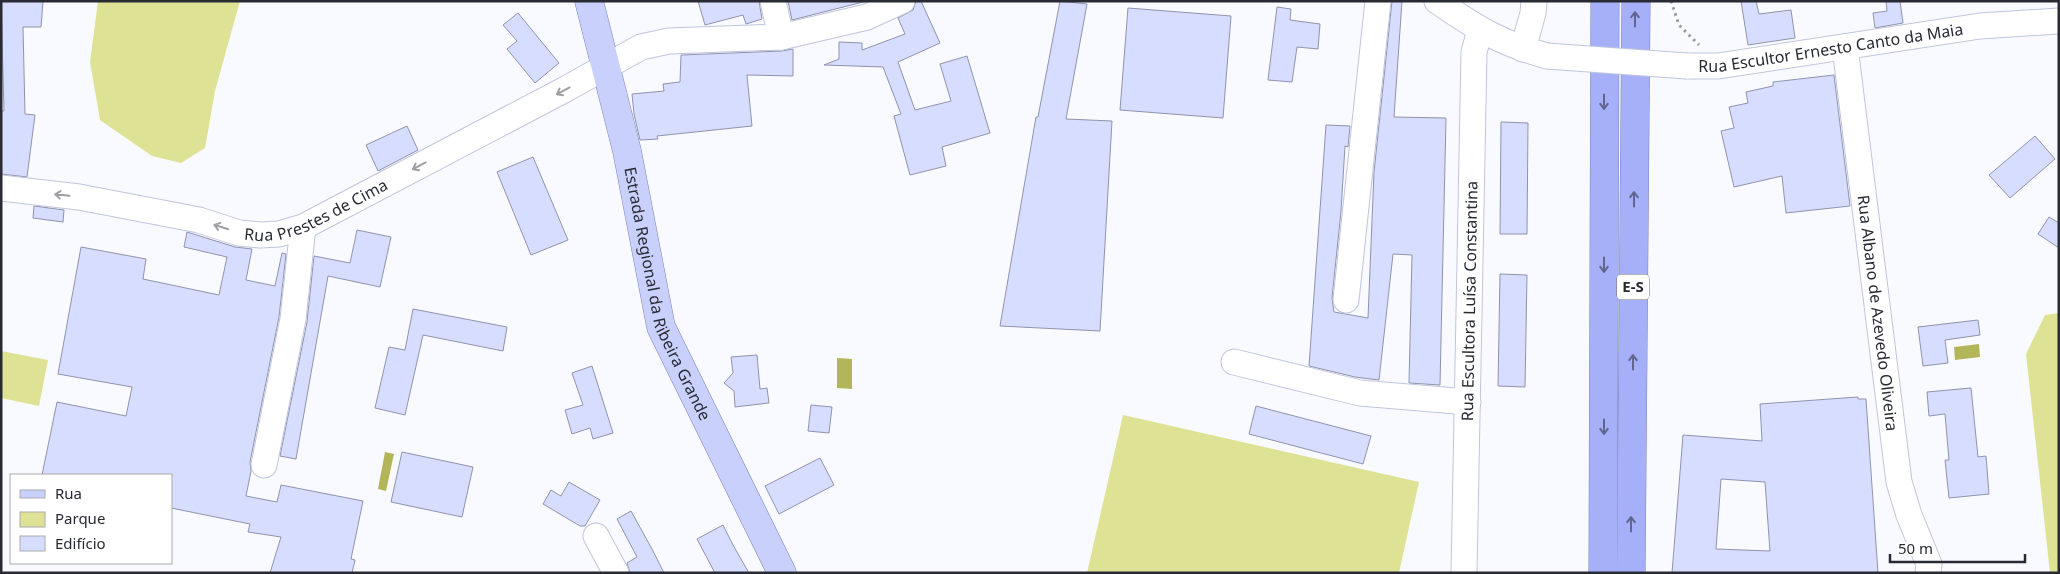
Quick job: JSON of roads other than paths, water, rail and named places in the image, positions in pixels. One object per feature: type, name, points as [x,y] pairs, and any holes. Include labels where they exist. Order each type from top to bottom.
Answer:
[{"type":"highway","name":"E-S","points":[[1603,573],[1605,1]]},
{"type":"highway","name":"E-S","points":[[1631,573],[1636,1]]},
{"type":"main road","name":"Estrada Regional da Ribeira Grande","points":[[589,1],[627,151],[661,327],[782,573]]},
{"type":"street","points":[[773,1],[781,37]]},
{"type":"street","points":[[606,67],[641,47],[669,41],[781,37],[868,17],[902,1]]},
{"type":"street","points":[[1346,300],[1378,1]]},
{"type":"street","name":"Rua Escultor Ernesto Canto da Maia","points":[[1437,1],[1480,30],[1523,49],[1547,56],[1686,66],[1718,66],[1980,26],[2033,12],[2059,21]]},
{"type":"street","points":[[1523,49],[1534,13],[1534,1]]},
{"type":"street","name":"Rua Escultora Luísa Constantina","points":[[1464,573],[1474,52],[1480,30]]},
{"type":"street","name":"Rua Albano de Azevedo Oliveira","points":[[1845,47],[1899,482],[1909,515],[1929,564],[1928,573]]},
{"type":"street","name":"Rua Prestes de Cima","points":[[1,188],[79,197],[199,220],[239,233],[280,234],[304,227],[606,67]]},
{"type":"street","points":[[264,465],[293,319],[304,227]]},
{"type":"street","points":[[1234,362],[1360,392],[1468,402]]},
{"type":"street","points":[[596,536],[616,573]]}]
